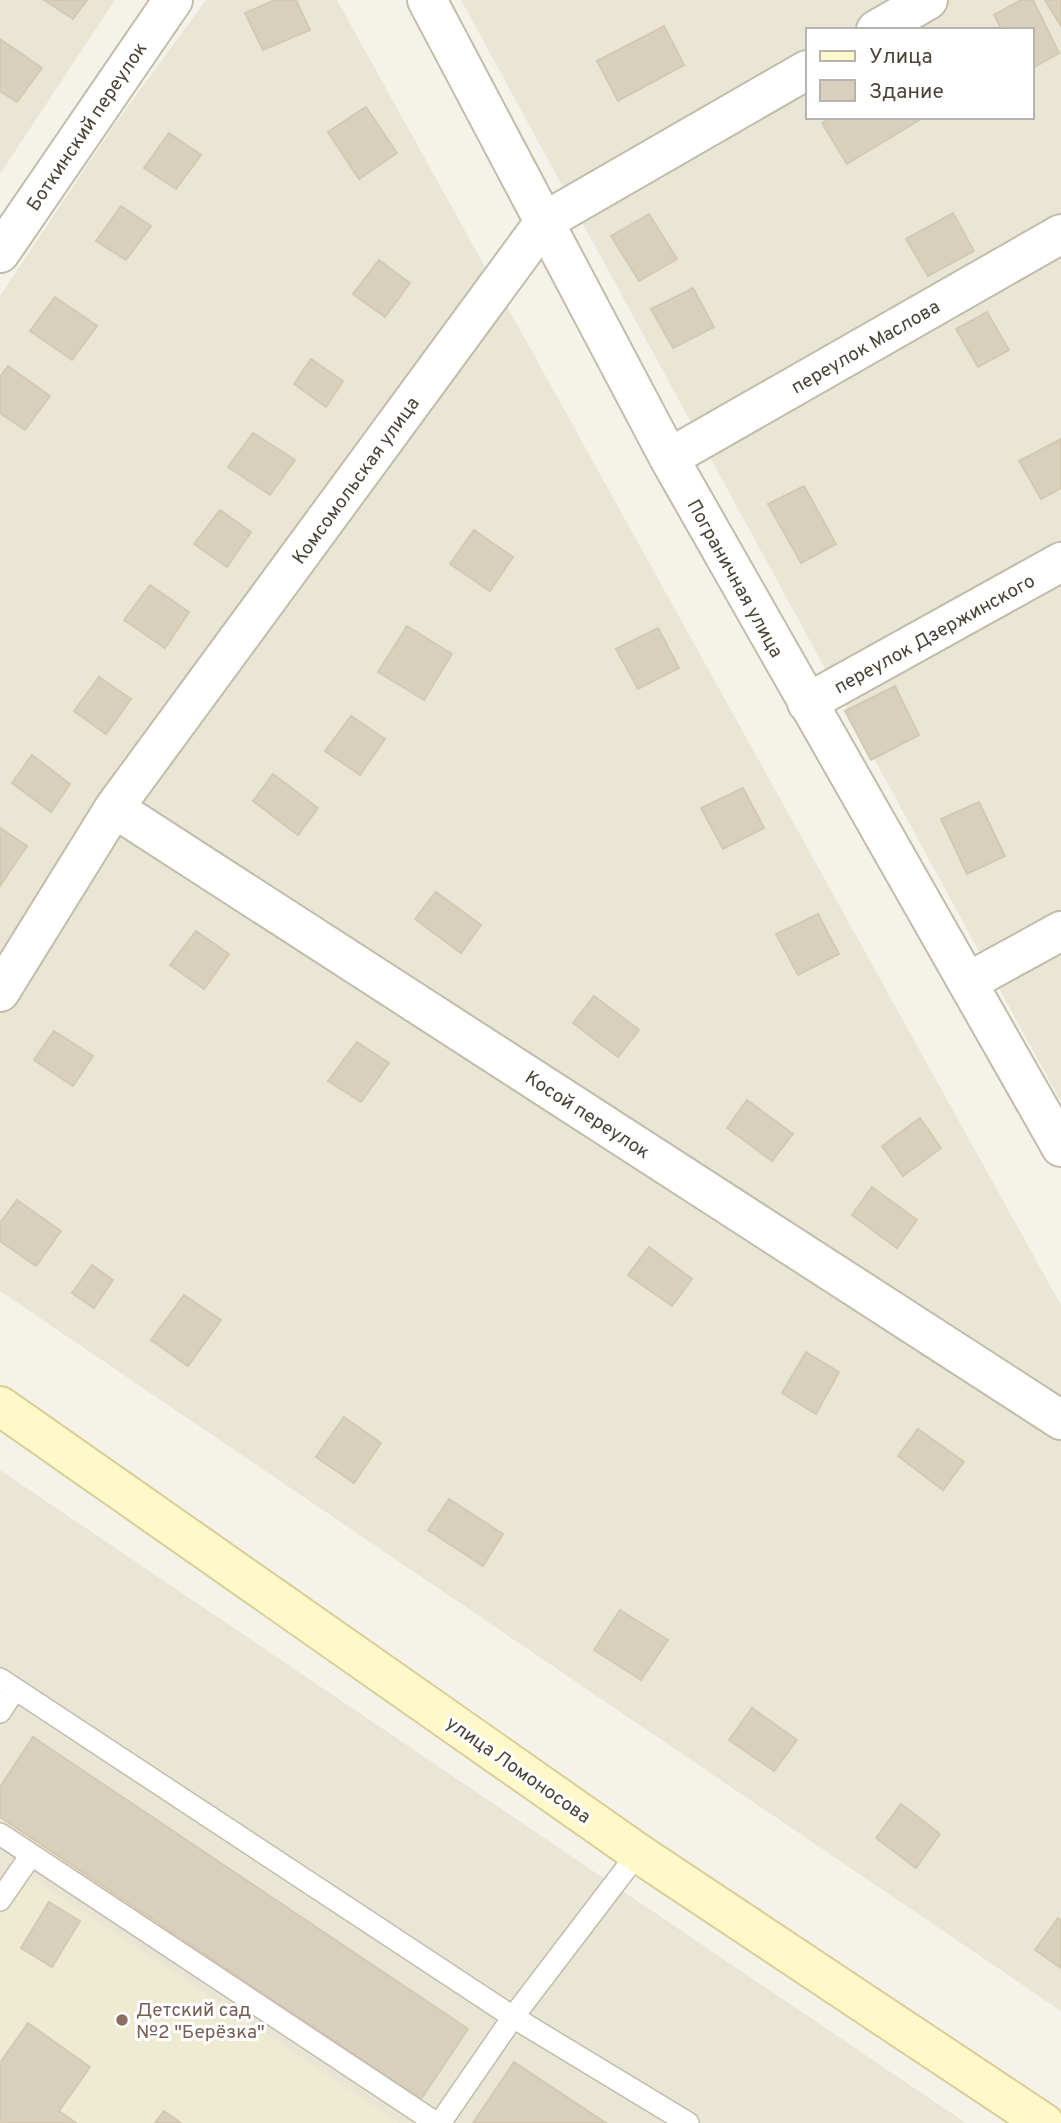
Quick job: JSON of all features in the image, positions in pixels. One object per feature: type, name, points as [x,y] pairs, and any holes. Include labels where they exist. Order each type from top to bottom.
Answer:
[{"type":"main road","name":"улица Ломоносова","points":[[0,1406],[638,1853],[1044,2123]]},
{"type":"street","name":"Боткинский переулок","points":[[0,253],[173,0]]},
{"type":"street","name":"Пограничная улица","points":[[427,0],[669,458],[1061,1147]]},
{"type":"street","points":[[879,28],[928,0]]},
{"type":"street","name":"Комсомольская улица","points":[[0,992],[114,808],[545,222],[806,71]]},
{"type":"street","name":"переулок Маслова","points":[[669,458],[1061,234]]},
{"type":"street","name":"переулок Дзержинского","points":[[807,703],[1061,562]]},
{"type":"street","name":"Косой переулок","points":[[114,808],[1061,1420]]},
{"type":"street","points":[[968,982],[1061,931]]},
{"type":"lane","points":[[0,1712],[8,1684],[513,2017],[688,2123]]},
{"type":"lane","points":[[0,1834],[438,2123],[513,2017],[638,1853]]},
{"type":"lane","points":[[0,1900],[31,1855]]},
{"type":"shaded area","points":[[0,0],[115,0],[0,174]]},
{"type":"shaded area","points":[[206,0],[337,0],[1061,1305],[1061,2011],[0,1291],[0,296],[112,128]]},
{"type":"shaded area","points":[[461,0],[1061,0],[1061,1102]]},
{"type":"shaded area","points":[[0,1470],[966,2123],[0,2123]]},
{"type":"shaded area","name":"Детский сад №2 \"Берёзка\"","points":[[28,1875],[399,2123],[0,2123],[0,1917]]},
{"type":"building","points":[[44,0],[87,0],[73,19]]},
{"type":"building","points":[[275,0],[296,0],[310,30],[263,50],[245,13]]},
{"type":"building","points":[[1021,0],[1033,0],[1059,53],[1033,68],[1033,28],[1001,28],[994,15]]},
{"type":"building","points":[[1045,0],[1061,0],[1061,26]]},
{"type":"building","points":[[664,26],[684,65],[618,101],[597,61]]},
{"type":"building","points":[[0,39],[42,68],[17,102],[0,91]]},
{"type":"building","points":[[366,107],[397,153],[359,179],[328,132]]},
{"type":"building","points":[[829,119],[921,119],[847,164],[822,123]]},
{"type":"building","points":[[169,133],[201,155],[176,189],[144,168]]},
{"type":"building","points":[[121,206],[151,226],[126,260],[96,241]]},
{"type":"building","points":[[953,213],[974,251],[928,276],[906,239]]},
{"type":"building","points":[[649,214],[677,259],[639,281],[611,236]]},
{"type":"building","points":[[379,260],[410,283],[385,317],[353,294]]},
{"type":"building","points":[[693,288],[714,327],[673,348],[651,309]]},
{"type":"building","points":[[55,297],[97,326],[72,360],[30,331]]},
{"type":"building","points":[[987,312],[1009,350],[978,367],[956,329]]},
{"type":"building","points":[[311,359],[343,381],[326,407],[294,384]]},
{"type":"building","points":[[8,366],[50,396],[25,430],[0,413],[0,377]]},
{"type":"building","points":[[253,433],[295,460],[270,495],[228,467]]},
{"type":"building","points":[[1061,439],[1061,488],[1041,499],[1019,461]]},
{"type":"building","points":[[804,486],[836,544],[801,563],[768,504]]},
{"type":"building","points":[[220,510],[251,532],[227,567],[194,544]]},
{"type":"building","points":[[474,530],[513,557],[490,591],[450,564]]},
{"type":"building","points":[[150,585],[189,612],[165,648],[124,620]]},
{"type":"building","points":[[407,626],[452,654],[424,700],[378,672]]},
{"type":"building","points":[[658,628],[679,668],[638,689],[616,649]]},
{"type":"building","points":[[99,677],[131,699],[106,734],[74,711]]},
{"type":"building","points":[[895,686],[919,735],[871,760],[845,711]]},
{"type":"building","points":[[351,716],[385,739],[360,775],[325,751]]},
{"type":"building","points":[[32,755],[70,784],[51,812],[12,783]]},
{"type":"building","points":[[273,774],[318,808],[298,835],[253,801]]},
{"type":"building","points":[[743,788],[764,828],[723,849],[701,808]]},
{"type":"building","points":[[979,802],[1005,856],[967,874],[941,819]]},
{"type":"building","points":[[0,828],[27,846],[0,886]]},
{"type":"building","points":[[436,892],[481,925],[461,953],[415,919]]},
{"type":"building","points":[[818,914],[839,954],[798,975],[776,934]]},
{"type":"building","points":[[196,931],[229,954],[204,989],[170,965]]},
{"type":"building","points":[[594,996],[639,1030],[618,1057],[573,1023]]},
{"type":"building","points":[[54,1031],[93,1056],[73,1086],[34,1060]]},
{"type":"building","points":[[357,1042],[389,1063],[361,1102],[328,1081]]},
{"type":"building","points":[[747,1100],[793,1134],[772,1161],[727,1128]]},
{"type":"building","points":[[920,1118],[941,1148],[903,1176],[882,1146]]},
{"type":"building","points":[[872,1187],[917,1220],[897,1248],[852,1215]]},
{"type":"building","points":[[17,1200],[61,1231],[36,1266],[0,1241],[0,1223]]},
{"type":"building","points":[[649,1247],[692,1279],[672,1306],[628,1275]]},
{"type":"building","points":[[92,1265],[113,1280],[94,1308],[72,1293]]},
{"type":"building","points":[[184,1295],[221,1320],[188,1366],[151,1340]]},
{"type":"building","points":[[806,1352],[839,1372],[816,1414],[782,1393]]},
{"type":"building","points":[[344,1417],[381,1443],[354,1483],[316,1457]]},
{"type":"building","points":[[918,1429],[964,1462],[943,1490],[898,1456]]},
{"type":"building","points":[[449,1499],[503,1534],[483,1566],[428,1530]]},
{"type":"building","points":[[620,1610],[668,1640],[641,1680],[594,1650]]},
{"type":"building","points":[[752,1708],[797,1740],[774,1771],[729,1740]]},
{"type":"building","points":[[33,1737],[468,2029],[421,2099],[0,1817],[0,1787]]},
{"type":"building","points":[[901,1804],[940,1834],[916,1868],[876,1838]]},
{"type":"building","points":[[49,1902],[80,1921],[52,1967],[21,1948]]},
{"type":"building","points":[[1058,1918],[1061,1920],[1061,1968],[1035,1950]]},
{"type":"building","points":[[28,2023],[90,2067],[59,2111],[76,2123],[0,2123],[0,2063]]},
{"type":"building","points":[[514,2062],[606,2123],[473,2123]]},
{"type":"building","points":[[164,2111],[181,2123],[155,2123]]},
{"type":"place","name":"Детский сад №2 \"Берёзка\"","points":[[122,2020]]}]
